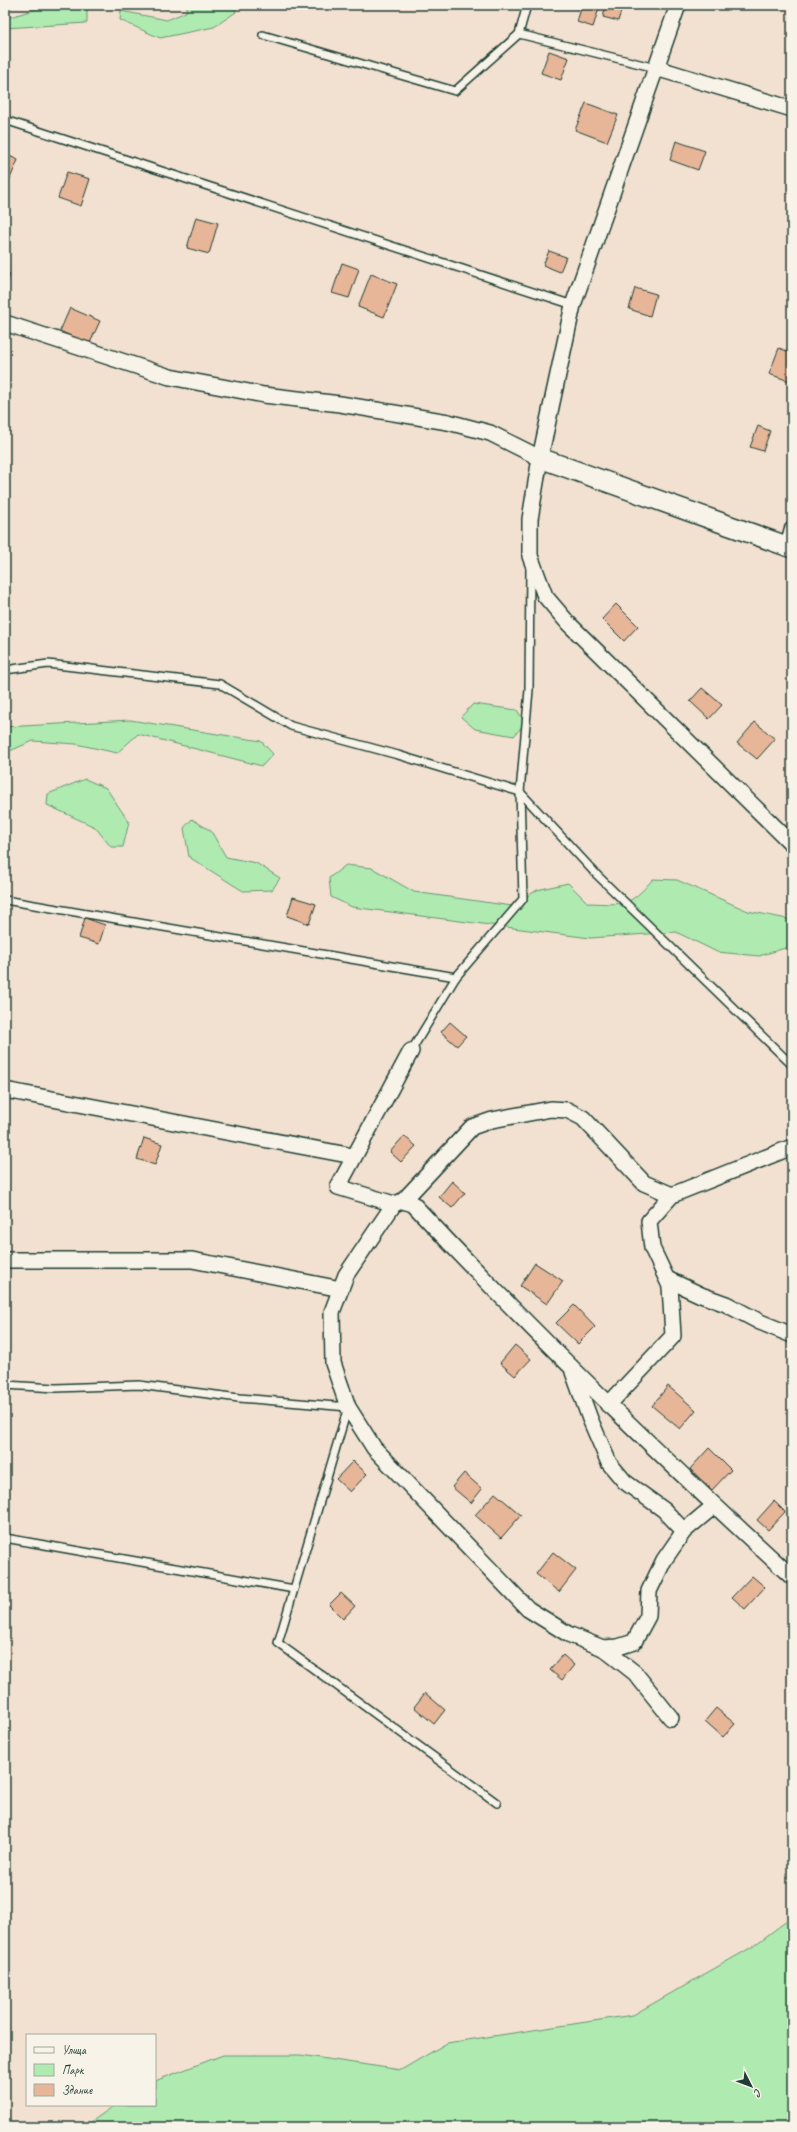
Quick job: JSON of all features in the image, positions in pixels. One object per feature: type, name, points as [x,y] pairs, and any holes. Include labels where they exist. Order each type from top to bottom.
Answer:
[{"type":"street","points":[[678,5],[573,305],[540,458],[530,519],[530,556],[545,596],[568,623],[792,844]]},
{"type":"street","points":[[656,68],[792,109]]},
{"type":"street","points":[[5,323],[170,378],[264,395],[340,404],[448,422],[490,433],[540,458],[791,541]]},
{"type":"street","points":[[411,1051],[353,1156],[338,1187],[399,1203],[413,1204],[496,1293],[623,1420],[792,1577]]},
{"type":"street","points":[[5,1090],[353,1156]]},
{"type":"street","points":[[671,1718],[635,1672],[603,1648],[568,1634],[528,1609],[374,1448],[348,1407],[333,1363],[332,1312],[346,1275],[399,1203],[472,1127],[492,1120],[551,1109],[567,1110],[583,1118],[644,1182],[672,1195]]},
{"type":"street","points":[[608,1405],[673,1336],[670,1286],[652,1248],[649,1221],[672,1195],[792,1147]]},
{"type":"street","points":[[5,1260],[192,1260],[341,1289]]},
{"type":"street","points":[[668,1279],[701,1295],[726,1304],[760,1322],[792,1335]]},
{"type":"street","points":[[570,1366],[587,1412],[609,1463],[624,1482],[664,1510],[684,1531]]},
{"type":"street","points":[[587,1412],[623,1420]]},
{"type":"street","points":[[635,1672],[631,1660],[634,1642],[648,1616],[649,1591],[664,1560],[684,1531],[714,1506]]},
{"type":"street","points":[[603,1648],[618,1647],[634,1642]]},
{"type":"lane","points":[[263,35],[455,91],[519,34],[527,5]]},
{"type":"lane","points":[[519,34],[656,68]]},
{"type":"lane","points":[[5,120],[573,305]]},
{"type":"lane","points":[[411,1051],[456,977],[523,899],[520,792],[529,690],[530,556]]},
{"type":"lane","points":[[5,670],[48,664],[220,684],[291,726],[398,755],[520,792],[597,875],[792,1064]]},
{"type":"lane","points":[[5,900],[456,977]]},
{"type":"lane","points":[[5,1385],[56,1388],[139,1385],[239,1398],[348,1407],[278,1643],[497,1803]]},
{"type":"lane","points":[[5,1538],[294,1589]]},
{"type":"green space","points":[[50,5],[62,5],[87,10],[87,23],[5,28],[5,15],[10,17]]},
{"type":"green space","points":[[187,5],[233,5],[236,12],[214,27],[160,38],[120,20],[121,11],[167,20],[186,12]]},
{"type":"green space","points":[[473,704],[517,710],[525,723],[514,736],[475,729],[461,717]]},
{"type":"green space","points":[[130,720],[261,741],[273,754],[262,766],[138,734],[117,753],[76,744],[33,741],[5,753],[5,727]]},
{"type":"green space","points":[[85,779],[106,788],[129,822],[123,847],[111,847],[95,827],[47,805],[48,794]]},
{"type":"green space","points":[[192,819],[211,831],[226,857],[256,863],[280,878],[272,890],[243,891],[189,857],[184,828]]},
{"type":"green space","points":[[346,865],[372,868],[414,892],[512,906],[537,890],[568,883],[588,903],[610,904],[631,900],[638,895],[653,879],[677,880],[748,911],[792,920],[792,946],[759,956],[717,952],[676,932],[590,938],[352,907],[331,897],[329,878]]},
{"type":"green space","points":[[792,1917],[792,2127],[84,2127],[114,2106],[156,2106],[156,2081],[223,2055],[300,2055],[401,2070],[447,2043],[633,2015],[752,1947]]},
{"type":"building","points":[[582,5],[600,5],[593,27],[577,22]]},
{"type":"building","points":[[606,5],[623,5],[618,21],[603,17]]},
{"type":"building","points":[[549,51],[569,58],[561,80],[541,73]]},
{"type":"building","points":[[586,103],[618,115],[607,142],[575,130]]},
{"type":"building","points":[[676,141],[705,151],[698,170],[670,160]]},
{"type":"building","points":[[5,154],[18,160],[8,183],[5,181]]},
{"type":"building","points":[[67,172],[90,179],[81,206],[58,198]]},
{"type":"building","points":[[196,217],[218,223],[209,254],[187,248]]},
{"type":"building","points":[[549,251],[566,257],[560,272],[543,265]]},
{"type":"building","points":[[342,263],[359,269],[349,298],[332,293]]},
{"type":"building","points":[[5,273],[10,274],[5,289]]},
{"type":"building","points":[[371,274],[397,284],[384,317],[358,307]]},
{"type":"building","points":[[635,288],[656,294],[650,316],[629,309]]},
{"type":"building","points":[[70,308],[100,321],[89,345],[60,331]]},
{"type":"building","points":[[779,348],[792,353],[792,382],[769,374]]},
{"type":"building","points":[[758,426],[770,431],[763,451],[750,447]]},
{"type":"building","points":[[616,604],[638,626],[624,641],[602,619]]},
{"type":"building","points":[[702,688],[722,705],[709,719],[690,701]]},
{"type":"building","points":[[755,722],[775,739],[757,759],[737,743]]},
{"type":"building","points":[[293,897],[316,904],[309,924],[287,916]]},
{"type":"building","points":[[85,918],[105,925],[99,944],[79,938]]},
{"type":"building","points":[[450,1022],[466,1036],[457,1046],[441,1032]]},
{"type":"building","points":[[404,1136],[416,1146],[401,1162],[390,1152]]},
{"type":"building","points":[[144,1138],[162,1144],[155,1165],[137,1159]]},
{"type":"building","points":[[452,1181],[465,1193],[452,1208],[439,1197]]},
{"type":"building","points":[[535,1263],[563,1281],[547,1304],[520,1286]]},
{"type":"building","points":[[574,1305],[595,1327],[578,1344],[556,1323]]},
{"type":"building","points":[[515,1345],[531,1359],[515,1376],[500,1363]]},
{"type":"building","points":[[668,1386],[696,1410],[680,1429],[652,1406]]},
{"type":"building","points":[[709,1448],[731,1470],[712,1490],[690,1469]]},
{"type":"building","points":[[353,1461],[367,1474],[350,1492],[336,1479]]},
{"type":"building","points":[[464,1473],[482,1489],[471,1503],[452,1487]]},
{"type":"building","points":[[495,1493],[521,1515],[501,1538],[475,1515]]},
{"type":"building","points":[[774,1501],[785,1512],[768,1530],[757,1520]]},
{"type":"building","points":[[553,1552],[576,1570],[559,1592],[536,1574]]},
{"type":"building","points":[[752,1576],[765,1587],[745,1609],[732,1597]]},
{"type":"building","points":[[341,1593],[355,1606],[343,1619],[329,1605]]},
{"type":"building","points":[[563,1655],[574,1665],[562,1680],[550,1670]]},
{"type":"building","points":[[425,1693],[445,1710],[434,1724],[414,1707]]},
{"type":"building","points":[[716,1708],[735,1724],[723,1737],[705,1721]]}]
